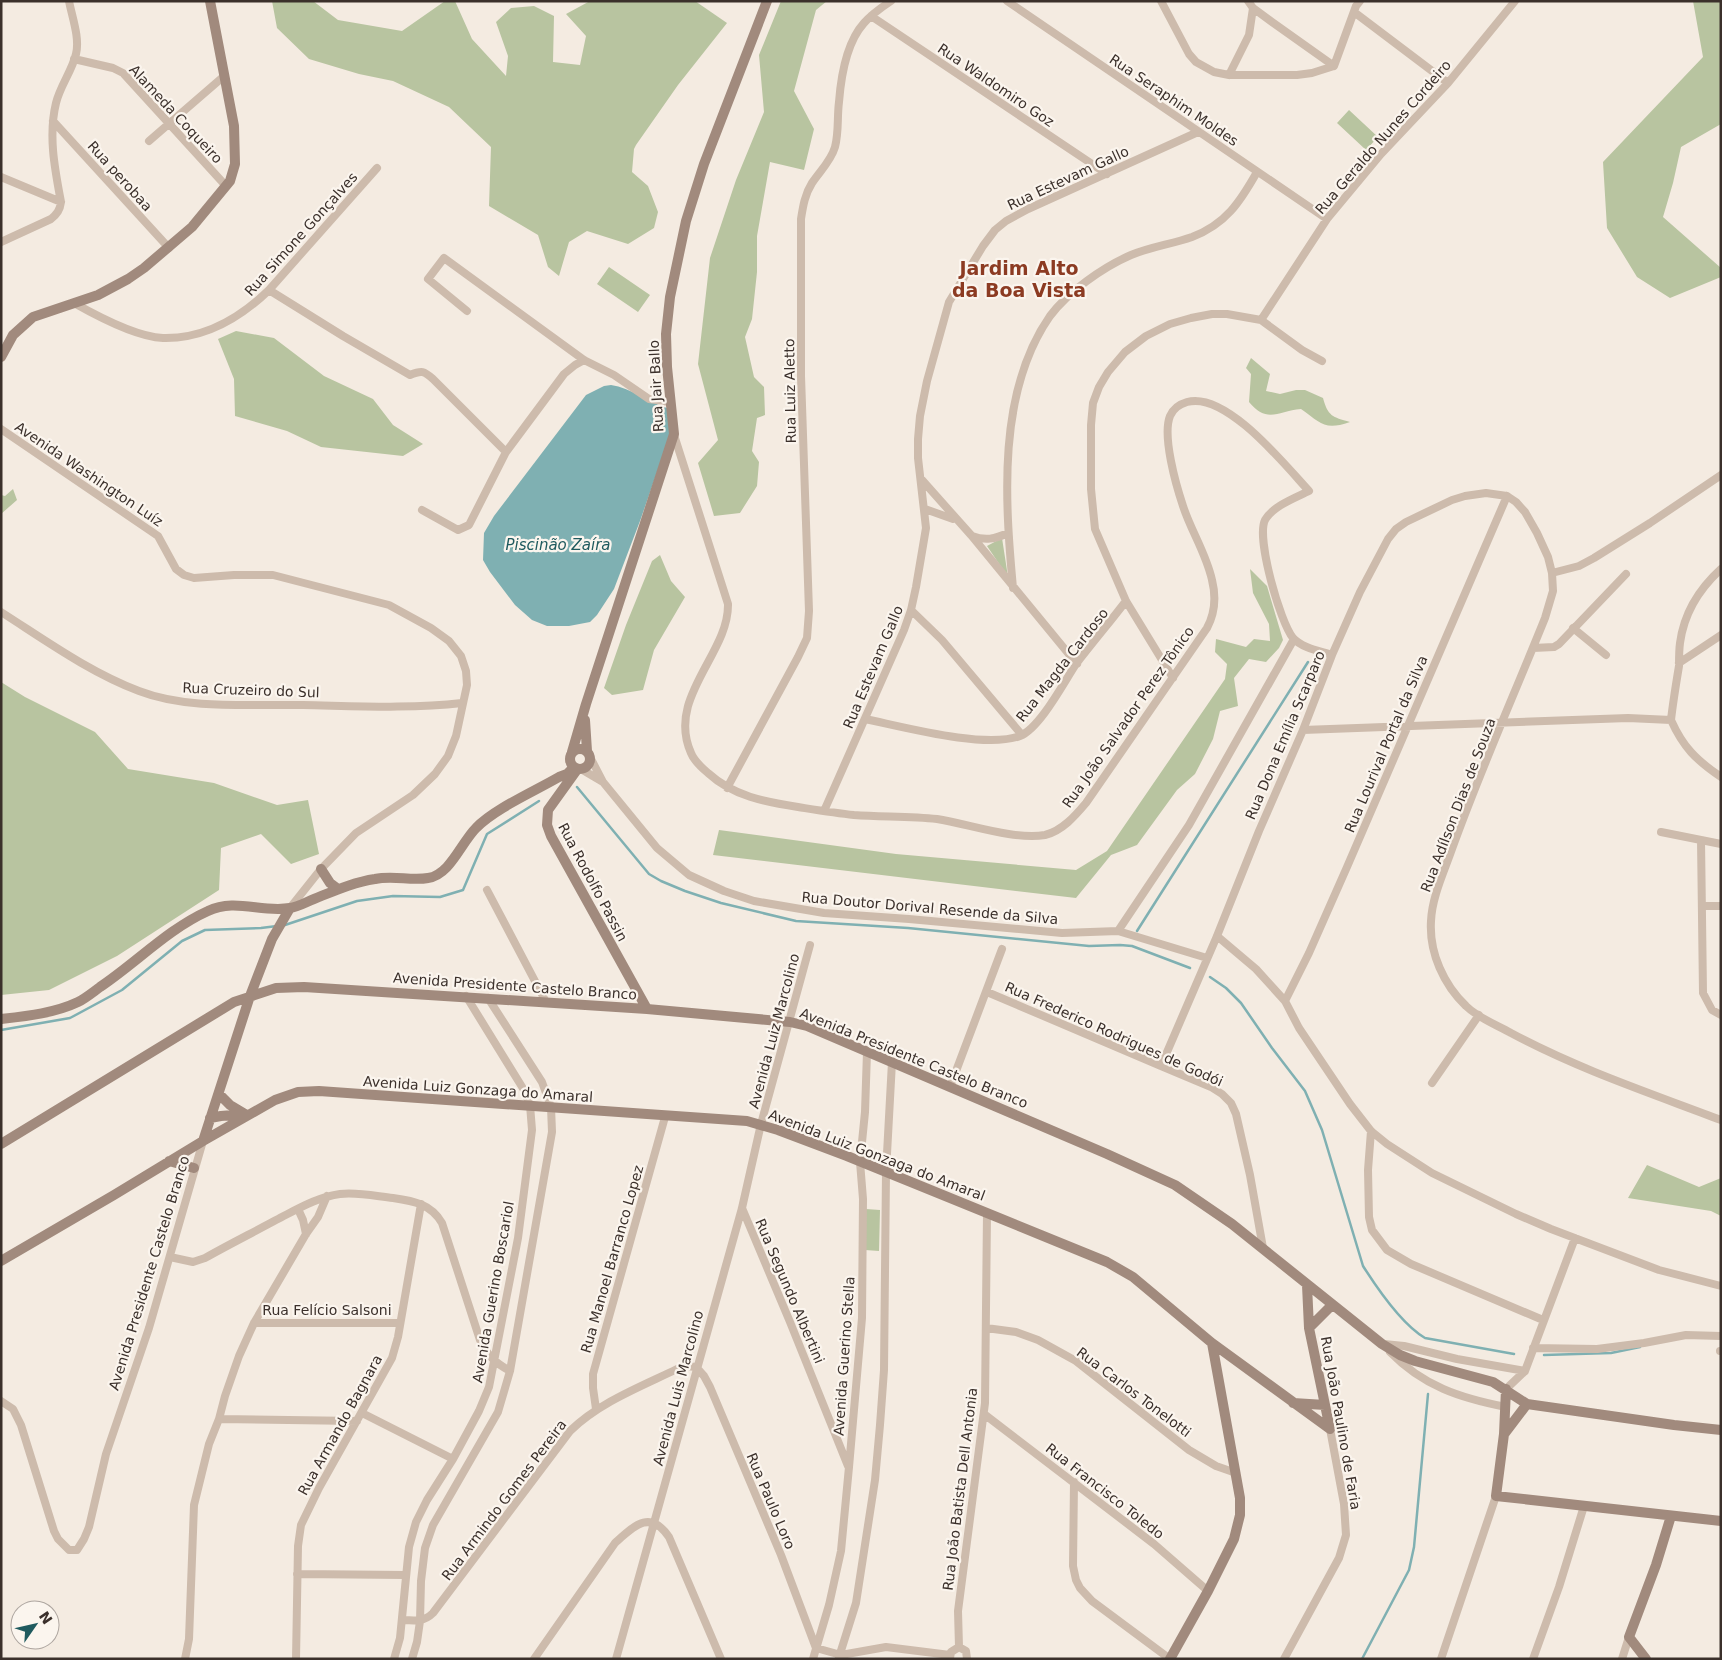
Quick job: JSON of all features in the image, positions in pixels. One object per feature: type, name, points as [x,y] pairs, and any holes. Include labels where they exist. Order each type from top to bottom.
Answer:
[{"type":"street","points":[[1,242],[51,219],[57,214],[61,202],[53,146],[53,121],[60,90],[74,59],[77,44],[69,1]]},
{"type":"street","points":[[1,357],[22,325],[33,317],[98,295],[128,279],[169,248],[201,217],[226,186],[233,173],[236,151],[234,126],[210,1]]},
{"type":"street","name":"Rua Jair Ballo","points":[[575,764],[584,711],[674,434],[666,334],[670,297],[686,220],[704,164],[767,1]]},
{"type":"street","name":"Rua Luiz Aletto","points":[[728,788],[807,638],[809,611],[801,376],[801,219],[811,184],[828,162],[835,148],[842,75],[850,49],[863,24],[891,1]]},
{"type":"street","name":"Rua Seraphim Moldes","points":[[1007,1],[1327,219]]},
{"type":"street","points":[[1162,1],[1189,54],[1196,62],[1214,72],[1228,75],[1312,74],[1334,66],[1356,6],[1360,1]]},
{"type":"street","points":[[1248,1],[1253,8],[1334,66]]},
{"type":"street","name":"Rua Geraldo Nunes Cordeiro","points":[[1261,320],[1327,219],[1381,154],[1448,82],[1515,1]]},
{"type":"street","points":[[1228,75],[1249,35],[1253,8]]},
{"type":"street","points":[[1354,12],[1448,82]]},
{"type":"street","name":"Rua Waldomiro Goz","points":[[871,16],[1107,174]]},
{"type":"street","name":"Alameda Coqueiro","points":[[74,59],[112,68],[123,73],[226,186]]},
{"type":"street","points":[[149,141],[223,76]]},
{"type":"street","name":"Rua perobaa","points":[[53,121],[169,248]]},
{"type":"street","name":"Rua Estevam Gallo","points":[[824,811],[904,630],[911,610],[926,528],[920,479],[918,439],[927,381],[949,302],[983,246],[995,230],[1006,221],[1028,209],[1198,132]]},
{"type":"street","name":"Rua Simone Gonçalves","points":[[74,303],[114,324],[162,338],[187,336],[214,329],[234,319],[251,307],[269,290],[376,168]]},
{"type":"street","points":[[1013,588],[1008,533],[1010,432],[1016,402],[1030,353],[1050,316],[1075,290],[1111,265],[1132,254],[1192,237],[1210,229],[1235,208],[1257,172]]},
{"type":"street","points":[[1,177],[61,202]]},
{"type":"street","points":[[467,311],[428,279],[444,258],[584,360],[614,375],[649,398],[670,402]]},
{"type":"street","points":[[269,290],[410,375],[424,372],[506,452]]},
{"type":"street","points":[[1173,678],[1126,601],[1103,551],[1094,525],[1091,489],[1091,425],[1093,403],[1099,387],[1108,372],[1125,352],[1146,336],[1170,324],[1212,314],[1261,320],[1302,350],[1322,361]]},
{"type":"street","points":[[422,510],[458,530],[470,525],[506,452],[564,374],[584,360]]},
{"type":"street","name":"Rua João Salvador Perez Tônico","points":[[674,434],[728,604],[726,621],[690,700],[686,715],[687,744],[692,756],[704,770],[728,788],[749,797],[775,804],[824,811],[854,815],[925,818],[1016,834],[1046,834],[1066,824],[1086,804],[1207,628],[1214,605],[1213,581],[1208,564],[1183,507],[1169,449],[1168,429],[1170,416],[1176,408],[1190,401],[1212,404],[1226,410],[1270,448],[1309,491],[1275,509],[1268,516],[1262,528],[1268,569],[1286,625],[1294,639]]},
{"type":"street","name":"Avenida Washington Luíz","points":[[1,429],[158,536],[176,569],[184,575],[194,578],[273,575],[389,605],[413,617],[449,641],[461,656],[466,670],[467,685],[462,703]]},
{"type":"street","points":[[1552,573],[1579,566],[1594,558],[1721,475]]},
{"type":"street","points":[[920,479],[971,535],[1077,664]]},
{"type":"street","name":"Rua Dona Emília Scarparo","points":[[1161,1066],[1303,730],[1332,655],[1360,592],[1388,539],[1396,529],[1406,522],[1452,500],[1486,493],[1507,496]]},
{"type":"street","name":"Rua Adílson Dias de Souza","points":[[1507,496],[1525,512],[1537,533],[1548,557],[1552,573],[1553,591],[1533,648],[1459,830],[1434,903],[1430,922],[1435,952],[1445,979],[1467,1008],[1529,1042],[1574,1063],[1721,1120]]},
{"type":"street","name":"Rua Lourival Portal da Silva","points":[[1285,1001],[1309,953],[1507,496]]},
{"type":"street","points":[[925,509],[955,519]]},
{"type":"street","points":[[971,535],[981,539],[992,539],[1008,533]]},
{"type":"street","points":[[1721,569],[1698,593],[1684,624],[1670,720],[1680,740],[1689,752],[1701,764],[1721,777]]},
{"type":"street","points":[[1533,648],[1554,647],[1559,644],[1626,574]]},
{"type":"street","name":"Rua Magda Cardoso","points":[[865,719],[978,740],[1009,739],[1022,736],[1030,730],[1044,713],[1077,664],[1126,601]]},
{"type":"street","points":[[911,610],[942,640],[1022,736]]},
{"type":"street","name":"Rua Cruzeiro do Sul","points":[[1,612],[79,662],[139,691],[166,699],[209,703],[336,705],[429,706],[462,703]]},
{"type":"street","points":[[1573,628],[1606,655]]},
{"type":"street","points":[[1679,663],[1721,635]]},
{"type":"street","points":[[1118,931],[1189,825],[1294,639],[1332,655]]},
{"type":"street","points":[[250,996],[272,939],[281,922],[321,869],[356,833],[413,795],[435,774],[448,756],[456,736],[462,703]]},
{"type":"street","name":"Rua Jair Ballo","points":[[584,711],[588,754]]},
{"type":"street","points":[[1303,730],[1628,718],[1670,720]]},
{"type":"street","points":[[1,1019],[60,1009],[80,1001],[181,927],[208,910],[228,904],[262,909],[290,908],[376,878],[428,878],[438,875],[448,868],[463,842],[476,827],[489,817],[560,777],[575,764],[580,749],[588,754],[589,764],[575,764]]},
{"type":"street","name":"Rua Doutor Dorival Resende da Silva","points":[[588,754],[603,782],[657,848],[689,875],[724,891],[754,901],[824,913],[976,924],[1062,933],[1081,934],[1118,931],[1207,958]]},
{"type":"street","name":"Rua Doutor Dorival Resende da Silva","points":[[575,764],[603,782]]},
{"type":"street","name":"Rua Rodolfo Passin","points":[[575,764],[548,810],[547,824],[551,836],[647,1009]]},
{"type":"street","points":[[1661,832],[1721,844]]},
{"type":"street","points":[[1701,840],[1703,994],[1712,1010],[1721,1015]]},
{"type":"street","points":[[321,869],[330,883],[338,890]]},
{"type":"street","points":[[487,890],[546,1002]]},
{"type":"street","points":[[1703,906],[1721,906]]},
{"type":"street","points":[[1216,936],[1256,969],[1285,1001],[1299,1028],[1350,1104],[1371,1131],[1387,1144],[1432,1173],[1516,1214],[1659,1270],[1721,1286]]},
{"type":"street","name":"Avenida Luiz Marcolino","points":[[762,1124],[810,946]]},
{"type":"street","points":[[950,1087],[1002,949]]},
{"type":"street","name":"Avenida Presidente Castelo Branco","points":[[1,1144],[234,1002],[264,991],[290,986],[647,1009],[790,1022],[807,1026],[1175,1185],[1199,1200],[1263,1248],[1382,1344],[1401,1364],[1441,1389],[1462,1397],[1506,1407]]},
{"type":"street","name":"Rua Frederico Rodrigues de Godói","points":[[987,992],[1211,1087],[1222,1094],[1236,1114],[1263,1248]]},
{"type":"street","name":"Avenida Presidente Castelo Branco","points":[[1,1401],[13,1409],[21,1425],[58,1539],[69,1550],[77,1550],[89,1527],[106,1454],[143,1346],[194,1168],[250,996]]},
{"type":"street","name":"Avenida Guerino Boscariol","points":[[403,1620],[405,1575],[409,1547],[416,1522],[426,1500],[453,1459],[489,1387],[519,1228],[532,1130],[530,1105],[517,1078],[466,996]]},
{"type":"street","name":"Avenida Guerino Boscariol","points":[[420,1621],[425,1548],[433,1525],[498,1412],[510,1371],[552,1132],[551,1107],[542,1082],[488,998]]},
{"type":"street","points":[[1432,1083],[1479,1015]]},
{"type":"street","name":"Avenida Guerino Stella","points":[[813,1659],[829,1605],[841,1551],[849,1468],[862,1318],[864,1199],[860,1162],[865,1112],[867,1052]]},
{"type":"street","points":[[840,1657],[856,1603],[880,1425],[884,1370],[886,1172],[892,1062]]},
{"type":"street","name":"Avenida Luiz Gonzaga do Amaral","points":[[1,1261],[249,1114],[275,1100],[298,1092],[319,1091],[530,1105],[665,1117],[747,1121],[762,1124],[886,1172],[1107,1262],[1133,1277],[1212,1343],[1330,1429]]},
{"type":"street","points":[[219,1094],[230,1105],[249,1114]]},
{"type":"street","name":"Avenida Luiz Gonzaga do Amaral","points":[[210,1118],[249,1114]]},
{"type":"street","name":"Rua Manoel Barranco Lopez","points":[[596,1409],[593,1374],[665,1117]]},
{"type":"street","name":"Avenida Luis Marcolino","points":[[616,1659],[696,1367],[742,1208],[762,1124]]},
{"type":"street","points":[[1371,1131],[1368,1170],[1369,1217],[1372,1230],[1387,1250],[1410,1264],[1543,1320]]},
{"type":"street","points":[[169,1161],[194,1168]]},
{"type":"street","points":[[170,1256],[193,1262],[204,1258],[327,1196],[354,1193],[421,1204],[429,1207],[442,1223],[480,1340],[494,1362],[510,1371]]},
{"type":"street","points":[[185,1659],[188,1639],[194,1505],[209,1444],[219,1420],[231,1378],[254,1323],[318,1217],[327,1196]]},
{"type":"street","name":"Rua Armando Bagnara","points":[[296,1659],[298,1546],[301,1525],[307,1510],[392,1358],[398,1337],[421,1204]]},
{"type":"street","name":"Rua Segundo Albertini","points":[[742,1208],[849,1468]]},
{"type":"street","points":[[298,1209],[306,1234]]},
{"type":"street","name":"Rua João Batista Dell Antonia","points":[[959,1647],[958,1611],[984,1414],[987,1213]]},
{"type":"street","points":[[1441,1659],[1496,1496],[1504,1434],[1506,1389],[1525,1371],[1575,1238]]},
{"type":"street","name":"Rua João Paulino de Faria","points":[[1284,1659],[1339,1558],[1346,1535],[1344,1504],[1309,1328],[1307,1285]]},
{"type":"street","name":"Rua João Paulino de Faria","points":[[1309,1328],[1332,1304]]},
{"type":"street","name":"Rua Felício Salsoni","points":[[254,1323],[400,1323]]},
{"type":"street","name":"Rua Carlos Tonelotti","points":[[986,1328],[1024,1334],[1076,1361],[1189,1450],[1216,1466],[1236,1473]]},
{"type":"street","points":[[1533,1348],[1597,1349],[1686,1335],[1721,1336]]},
{"type":"street","points":[[1074,1482],[1073,1566],[1080,1588],[1092,1601],[1170,1659],[1234,1539],[1240,1515],[1240,1498],[1236,1473],[1212,1343]]},
{"type":"street","points":[[1382,1344],[1404,1346],[1458,1359],[1525,1371]]},
{"type":"street","name":"Avenida Presidente Castelo Branco","points":[[1382,1344],[1408,1359],[1493,1382],[1527,1404],[1721,1430]]},
{"type":"street","name":"Rua Armindo Gomes Pereira","points":[[420,1621],[427,1618],[441,1603],[570,1431],[596,1409],[677,1369],[686,1366],[696,1367]]},
{"type":"street","name":"Rua Paulo Loro","points":[[696,1367],[710,1386],[781,1555],[816,1648]]},
{"type":"street","points":[[1292,1402],[1325,1405]]},
{"type":"street","points":[[1504,1434],[1527,1404]]},
{"type":"street","points":[[362,1413],[453,1459]]},
{"type":"street","name":"Rua Francisco Toledo","points":[[984,1414],[1154,1544],[1208,1590]]},
{"type":"street","points":[[219,1420],[357,1421]]},
{"type":"street","points":[[1496,1496],[1721,1521]]},
{"type":"street","points":[[1533,1659],[1559,1587],[1584,1506]]},
{"type":"street","points":[[1622,1659],[1656,1565],[1671,1516]]},
{"type":"street","points":[[534,1659],[615,1543],[630,1529],[642,1523],[654,1522],[663,1529],[668,1537],[721,1659]]},
{"type":"street","points":[[297,1574],[405,1575]]},
{"type":"street","points":[[394,1659],[403,1620],[420,1621],[412,1659]]},
{"type":"street","points":[[1629,1637],[1645,1658]]},
{"type":"street","points":[[816,1648],[840,1657],[886,1647],[950,1657],[953,1649],[959,1647],[966,1651],[967,1659]]},
{"type":"green space","points":[[272,1],[313,1],[338,20],[402,31],[445,1],[455,1],[472,39],[506,76],[508,56],[496,22],[511,8],[534,6],[554,16],[553,62],[580,65],[586,36],[566,14],[590,1],[695,1],[727,23],[678,85],[634,149],[632,172],[648,186],[658,212],[654,228],[628,244],[587,231],[569,242],[559,276],[548,267],[538,235],[489,206],[491,147],[449,107],[393,81],[359,74],[309,59],[277,28]]},
{"type":"green space","points":[[781,1],[827,1],[816,10],[794,91],[814,129],[804,170],[770,162],[757,236],[757,272],[752,319],[745,337],[754,377],[764,387],[765,415],[757,418],[752,451],[759,462],[757,486],[740,513],[714,516],[698,463],[718,440],[698,364],[710,258],[736,180],[764,112],[759,55]]},
{"type":"green space","points":[[1693,1],[1721,1],[1721,124],[1681,147],[1663,217],[1721,268],[1721,277],[1670,298],[1637,277],[1607,228],[1603,162],[1703,57]]},
{"type":"green space","points":[[1349,110],[1378,137],[1366,150],[1337,123]]},
{"type":"green space","points":[[609,267],[650,295],[638,312],[597,284]]},
{"type":"green space","points":[[236,331],[274,338],[324,376],[373,399],[393,425],[423,444],[403,456],[321,447],[287,431],[235,416],[234,379],[218,339]]},
{"type":"green space","points":[[1251,358],[1270,374],[1266,391],[1280,394],[1305,390],[1323,398],[1327,409],[1332,415],[1350,422],[1328,426],[1318,422],[1301,409],[1273,414],[1261,413],[1249,402],[1251,374],[1246,368]]},
{"type":"green space","points":[[13,489],[17,500],[1,514],[1,495],[5,496]]},
{"type":"green space","points":[[1002,538],[1008,577],[987,546]]},
{"type":"green space","points":[[660,555],[671,581],[685,597],[654,650],[643,690],[612,695],[604,688],[626,625],[652,561]]},
{"type":"green space","points":[[1250,569],[1267,586],[1283,640],[1279,648],[1266,662],[1249,659],[1234,678],[1238,706],[1220,711],[1213,739],[1195,774],[1177,790],[1137,845],[1111,855],[1076,898],[713,855],[719,830],[896,854],[1076,870],[1107,851],[1225,679],[1227,664],[1215,652],[1216,639],[1246,647],[1254,639],[1270,641],[1269,624],[1253,593]]},
{"type":"green space","points":[[1,682],[25,697],[95,732],[128,769],[214,783],[277,805],[308,800],[319,854],[291,864],[261,834],[221,848],[219,890],[117,956],[49,990],[1,995]]},
{"type":"green space","points":[[1647,1165],[1699,1187],[1721,1178],[1721,1216],[1711,1211],[1628,1198]]},
{"type":"green space","points":[[866,1209],[880,1210],[879,1251],[865,1250]]},
{"type":"water","name":"Piscinão Zaíra","points":[[611,385],[626,389],[667,408],[670,435],[614,589],[597,615],[590,622],[569,626],[547,626],[532,620],[515,605],[490,572],[483,560],[484,533],[494,516],[586,395],[604,386]]},
{"type":"waterway","points":[[1137,931],[1308,662]]},
{"type":"waterway","points":[[577,787],[649,874],[685,891],[721,903],[796,921],[908,928],[1089,946],[1132,946],[1190,968]]},
{"type":"waterway","points":[[285,925],[357,901],[393,896],[440,897],[463,890],[487,834],[539,801]]},
{"type":"waterway","points":[[1,1030],[70,1018],[122,990],[182,941],[205,930],[277,926]]},
{"type":"waterway","points":[[1210,977],[1226,988],[1241,1003],[1305,1091],[1322,1130],[1363,1266],[1391,1305],[1408,1324],[1425,1338],[1514,1354]]},
{"type":"waterway","points":[[1544,1355],[1611,1353],[1640,1347]]},
{"type":"waterway","points":[[1362,1659],[1409,1570],[1414,1547],[1428,1394]]},
{"type":"district","name":"Jardim Alto da Boa Vista","points":[[1019,279]]}]
